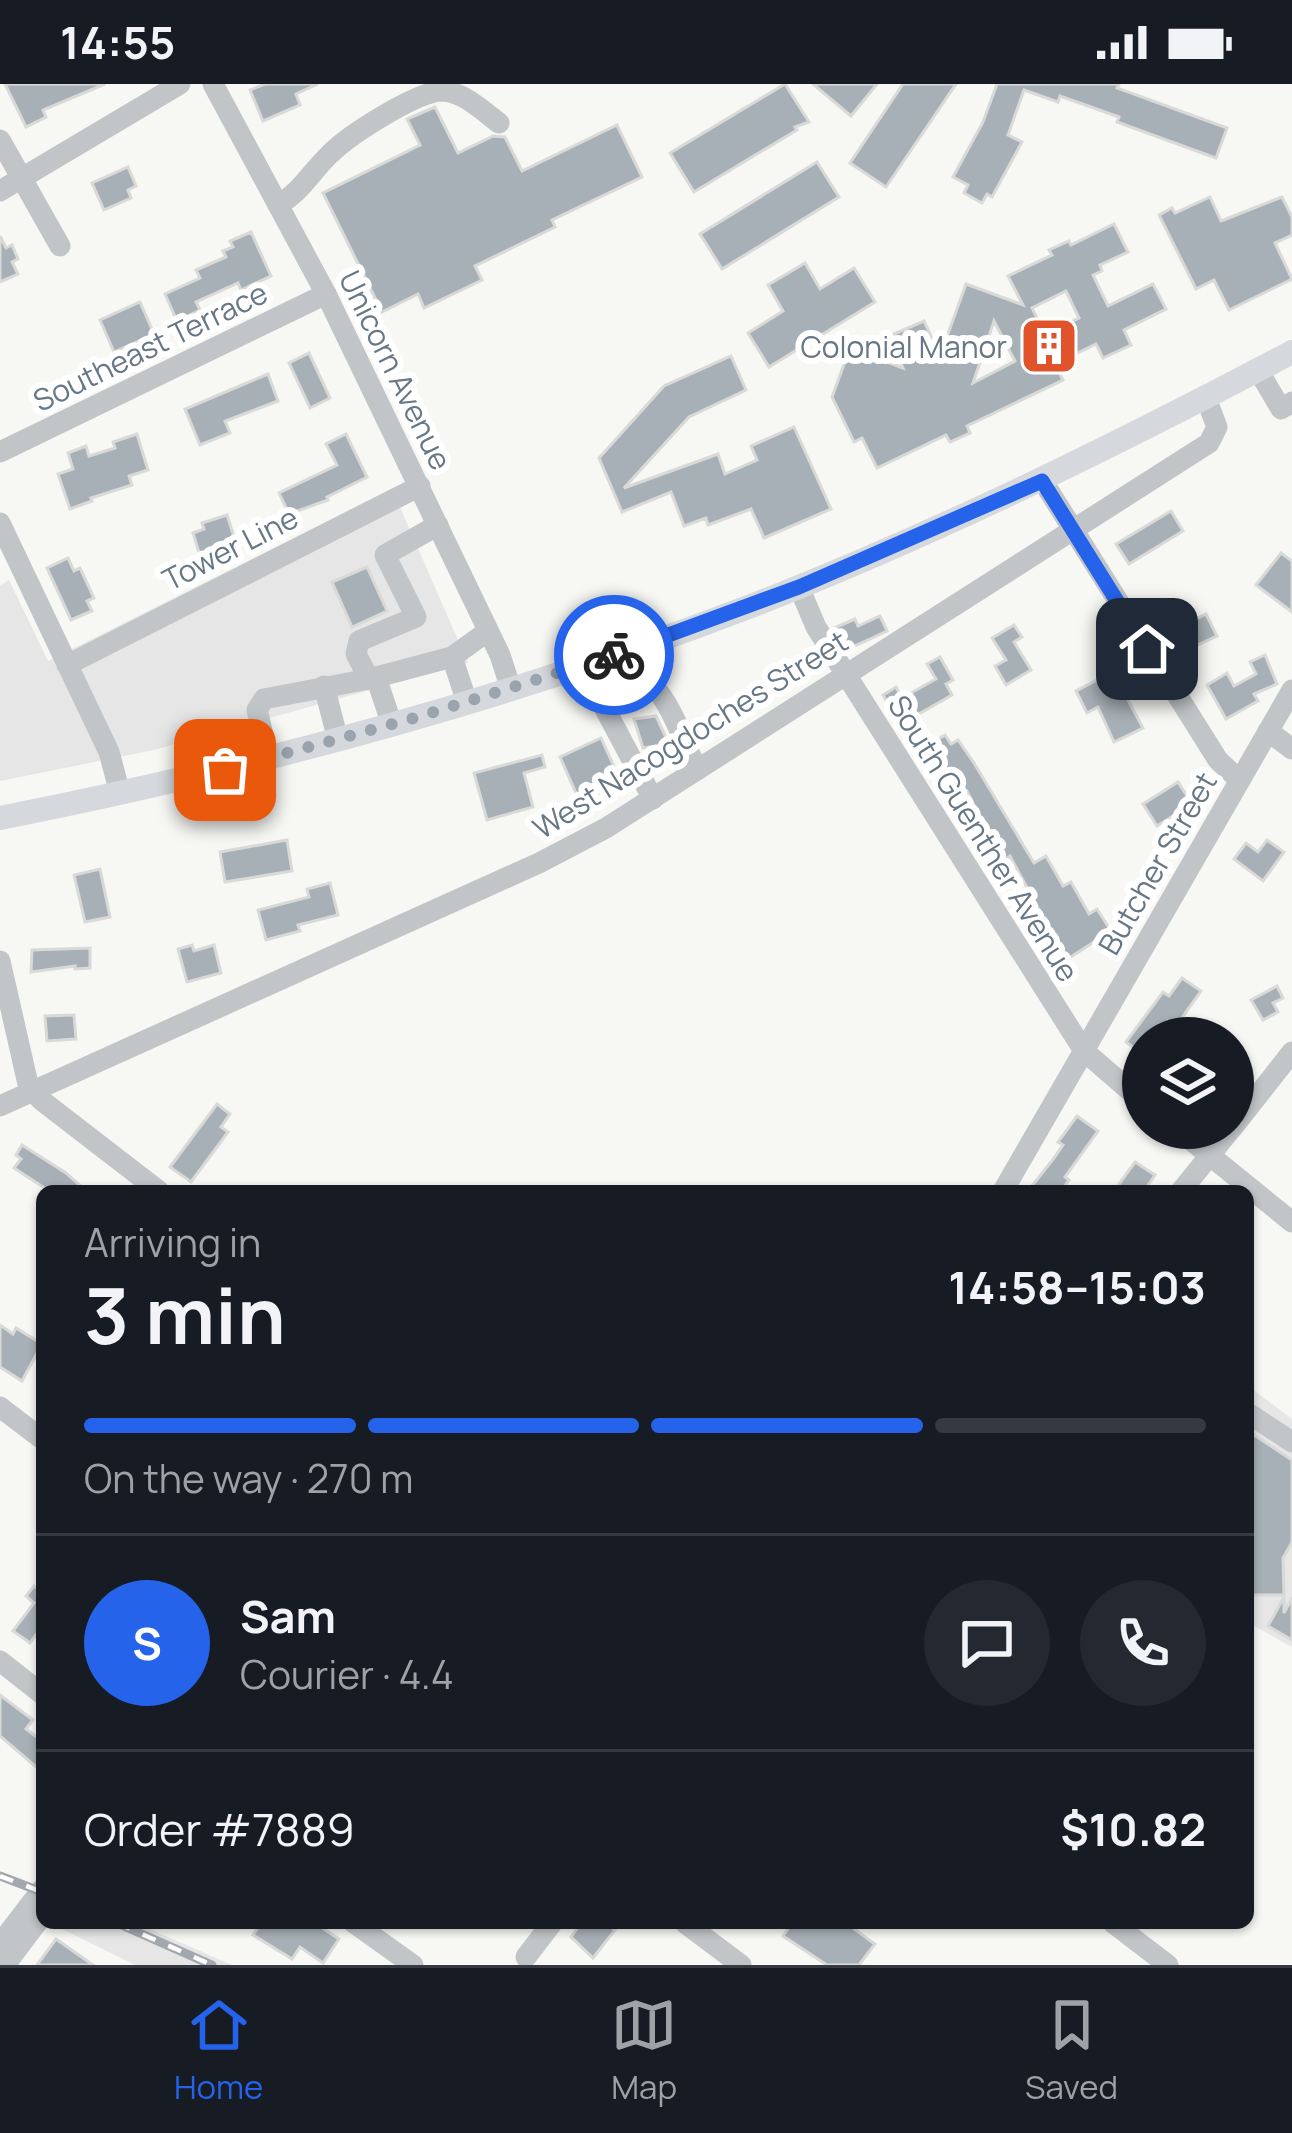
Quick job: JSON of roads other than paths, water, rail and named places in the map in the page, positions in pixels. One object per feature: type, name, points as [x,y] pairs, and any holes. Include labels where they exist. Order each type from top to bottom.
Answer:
[{"type":"main road","points":[[0,818],[269,759],[619,654],[799,587],[1042,481],[1292,352]]},
{"type":"street","points":[[0,191],[180,84]]},
{"type":"street","name":"Unicorn Avenue","points":[[213,84],[326,294],[511,688]]},
{"type":"street","points":[[278,205],[299,193],[345,141],[418,98],[443,91],[464,98],[500,123]]},
{"type":"street","points":[[0,140],[60,246]]},
{"type":"street","name":"Southeast Terrace","points":[[0,452],[326,294]]},
{"type":"street","points":[[1258,370],[1286,405]]},
{"type":"street","name":"West Nacogdoches Street","points":[[0,1106],[539,863],[652,799],[1209,443],[1217,428],[1206,398]]},
{"type":"street","points":[[1042,481],[1218,760],[1239,780]]},
{"type":"street","name":"Tower Line","points":[[67,664],[420,486]]},
{"type":"street","points":[[0,523],[112,760],[120,793]]},
{"type":"street","points":[[392,725],[356,654],[359,640],[416,617],[385,554],[438,525]]},
{"type":"street","name":"South Guenther Avenue","points":[[799,587],[811,619],[1084,1051],[1122,1084]]},
{"type":"street","points":[[269,759],[257,710],[264,699],[452,657],[488,631]]},
{"type":"street","points":[[619,654],[666,698],[697,770]]},
{"type":"street","points":[[452,657],[467,702]]},
{"type":"street","points":[[582,666],[652,799]]},
{"type":"street","points":[[324,686],[338,740]]},
{"type":"street","name":"Butcher Street","points":[[1006,1185],[1292,690]]},
{"type":"street","points":[[1268,731],[1292,749]]},
{"type":"street","points":[[0,961],[23,1075],[33,1091],[151,1185]]},
{"type":"street","points":[[1254,1100],[1292,1052]]},
{"type":"street","points":[[1202,1149],[1247,1185]]},
{"type":"street","points":[[1186,1185],[1215,1149]]},
{"type":"street","points":[[1254,1191],[1292,1222]]},
{"type":"street","points":[[0,1407],[36,1434]]},
{"type":"street","points":[[1254,1418],[1292,1442]]},
{"type":"street","points":[[0,1661],[36,1689]]},
{"type":"street","points":[[0,1944],[36,1896]]},
{"type":"street","points":[[5,1965],[36,1924]]},
{"type":"street","points":[[362,1929],[413,1965]]},
{"type":"street","points":[[526,1957],[547,1929]]},
{"type":"street","points":[[693,1929],[741,1965]]},
{"type":"street","points":[[1121,1929],[1168,1965]]},
{"type":"railway","points":[[0,1876],[36,1890]]},
{"type":"railway","points":[[131,1929],[212,1965]]},
{"type":"place","name":"Colonial Manor","points":[[1049,346]]}]
